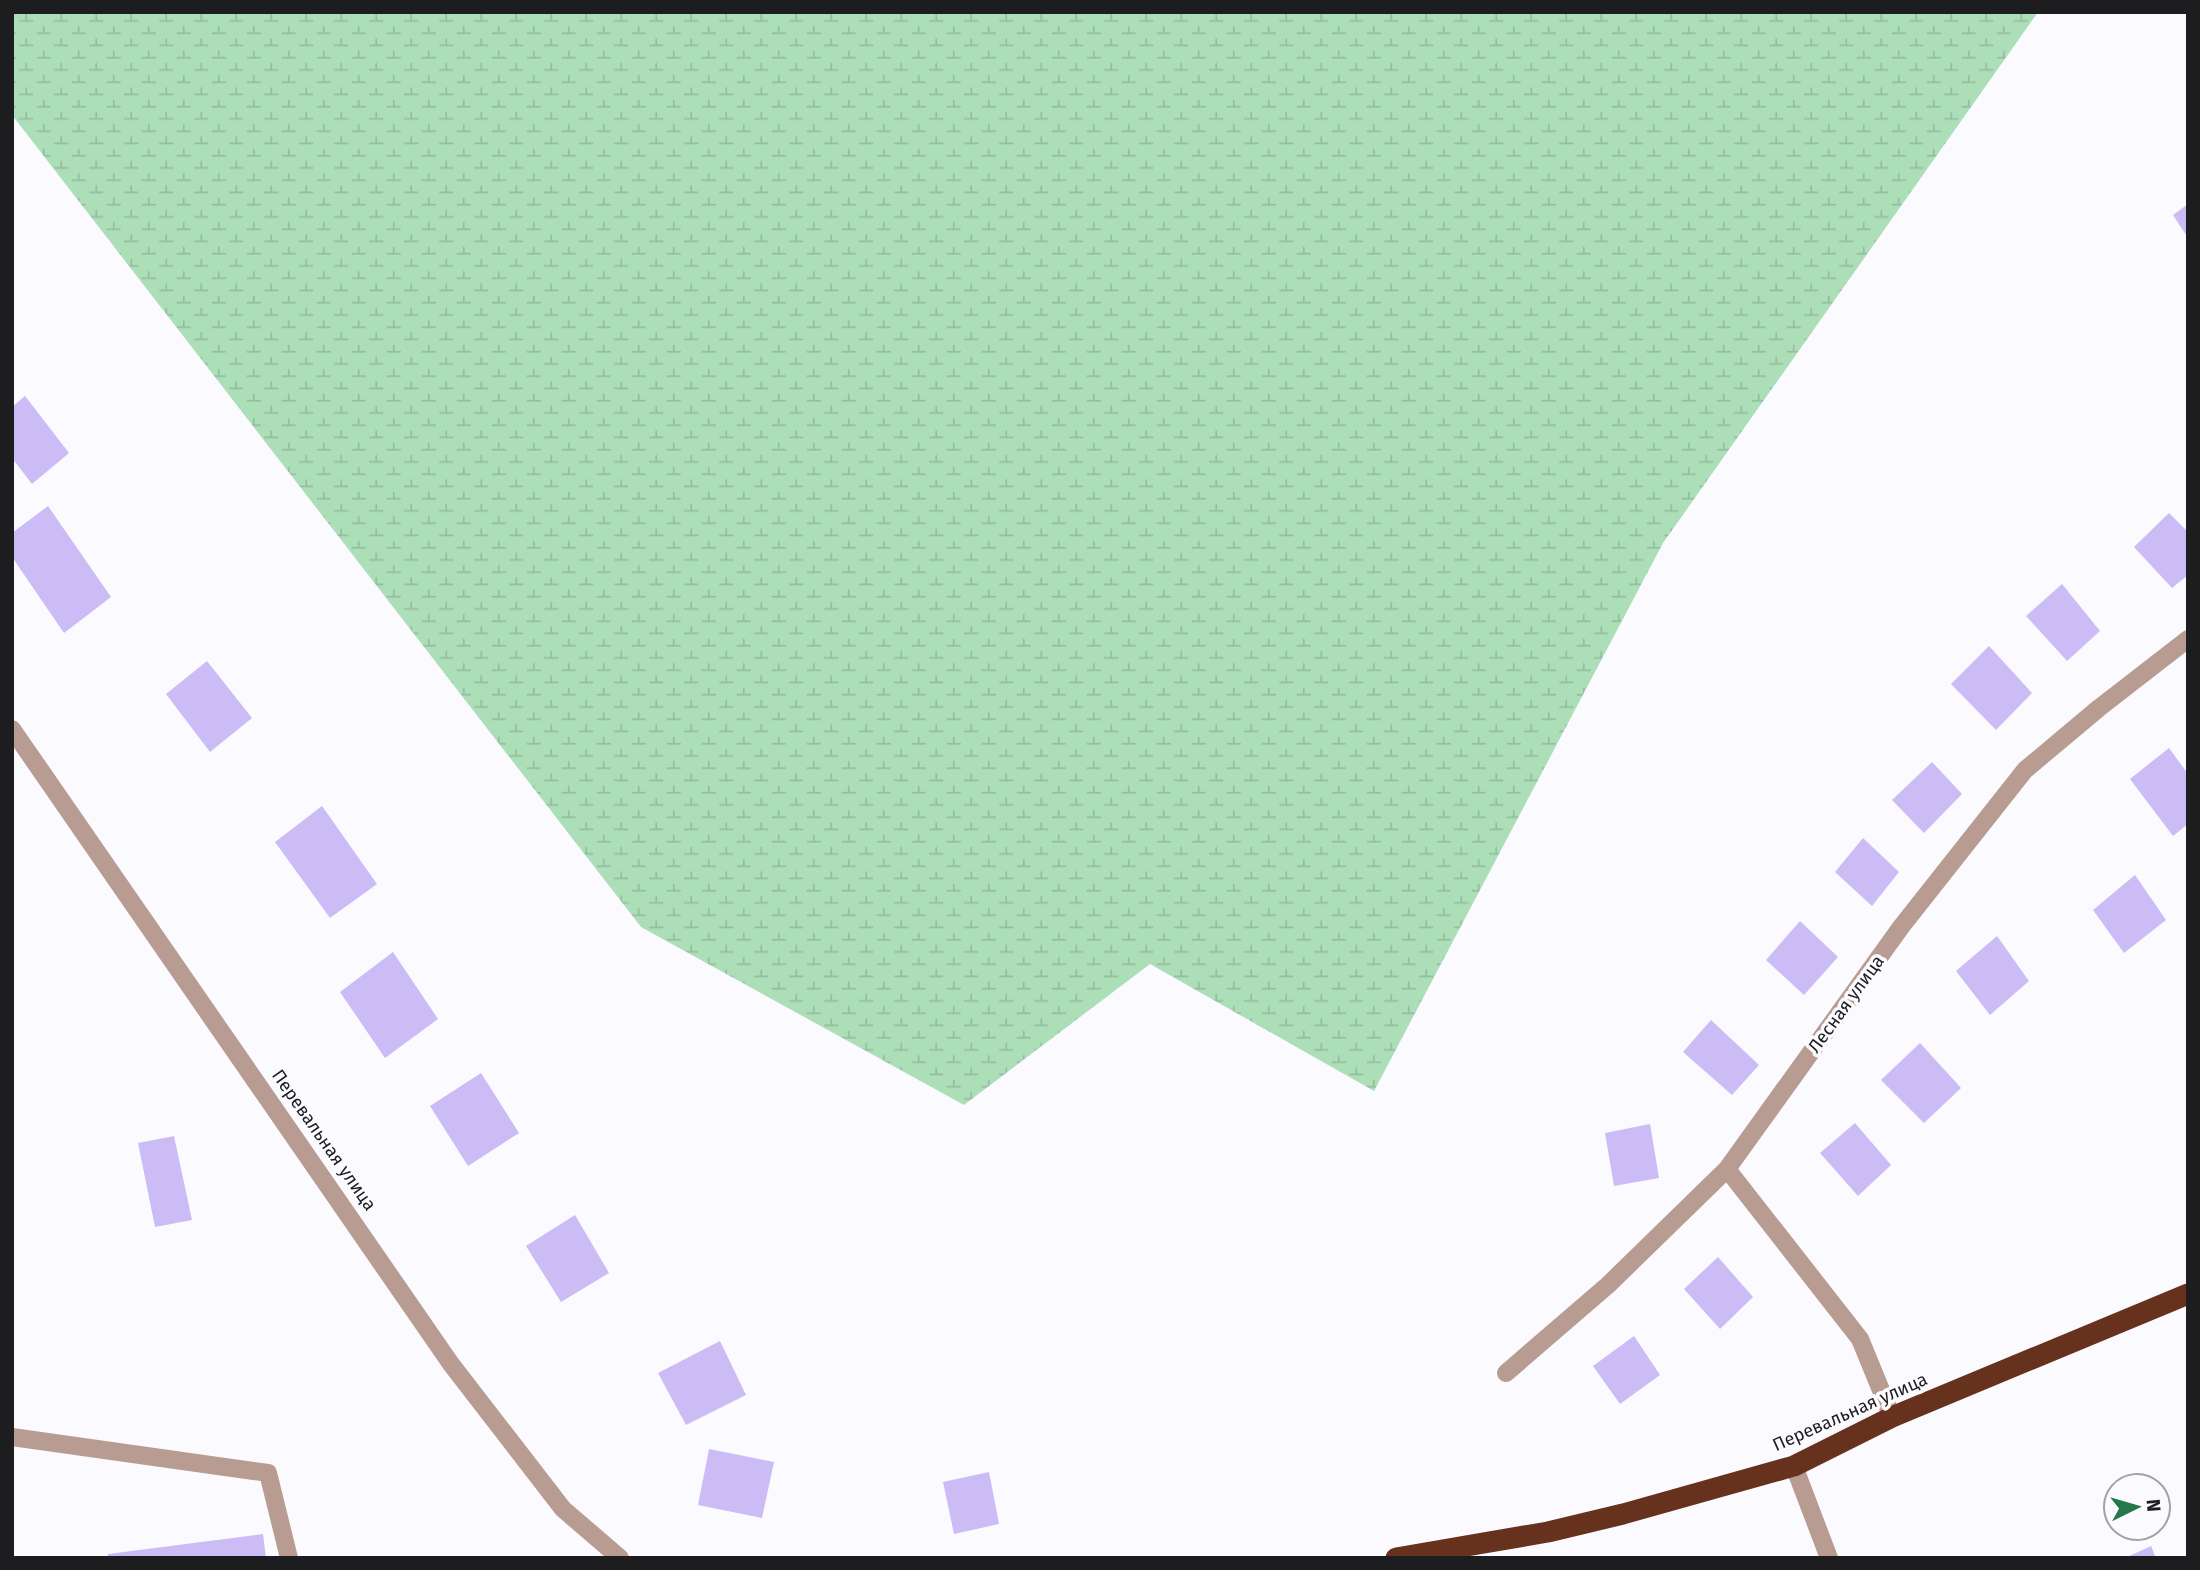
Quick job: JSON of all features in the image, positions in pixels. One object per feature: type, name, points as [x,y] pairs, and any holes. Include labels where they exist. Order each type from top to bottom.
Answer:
[{"type":"highway","name":"Перевальная улица","points":[[1396,1558],[1548,1532],[1794,1466],[1892,1417],[2188,1294]]},
{"type":"street","name":"Лесная улица","points":[[1506,1373],[1608,1285],[1727,1169],[1901,927],[2025,770],[2188,639]]},
{"type":"street","name":"Перевальная улица","points":[[12,729],[451,1364],[563,1509],[620,1558]]},
{"type":"street","points":[[1727,1169],[1860,1339],[1892,1417]]},
{"type":"street","points":[[12,1437],[268,1473],[289,1558]]},
{"type":"street","points":[[1794,1466],[1829,1558]]},
{"type":"green space","points":[[12,12],[2038,12],[1663,543],[1374,1091],[1150,964],[964,1105],[641,927],[12,115]]},
{"type":"building","points":[[2188,204],[2188,238],[2173,215]]},
{"type":"building","points":[[25,396],[69,453],[32,484],[12,458],[12,407]]},
{"type":"building","points":[[48,506],[111,597],[64,633],[12,557],[12,533]]},
{"type":"building","points":[[2169,513],[2188,532],[2188,575],[2172,588],[2134,547]]},
{"type":"building","points":[[2062,584],[2100,631],[2067,661],[2026,616]]},
{"type":"building","points":[[1989,646],[2032,693],[1996,730],[1951,684]]},
{"type":"building","points":[[207,661],[252,718],[210,752],[166,694]]},
{"type":"building","points":[[2169,748],[2188,774],[2188,824],[2173,836],[2130,779]]},
{"type":"building","points":[[1932,762],[1962,794],[1924,833],[1892,800]]},
{"type":"building","points":[[322,806],[377,884],[330,918],[275,842]]},
{"type":"building","points":[[1863,838],[1899,872],[1872,906],[1835,872]]},
{"type":"building","points":[[2135,875],[2166,920],[2124,953],[2093,910]]},
{"type":"building","points":[[1800,921],[1838,957],[1804,995],[1766,960]]},
{"type":"building","points":[[1997,936],[2029,981],[1990,1015],[1956,971]]},
{"type":"building","points":[[393,952],[438,1019],[385,1058],[340,992]]},
{"type":"building","points":[[1711,1020],[1759,1065],[1732,1095],[1683,1052]]},
{"type":"building","points":[[1920,1043],[1961,1088],[1924,1123],[1881,1080]]},
{"type":"building","points":[[481,1073],[519,1133],[468,1166],[430,1106]]},
{"type":"building","points":[[1855,1123],[1891,1165],[1858,1196],[1820,1153]]},
{"type":"building","points":[[1650,1124],[1659,1178],[1614,1186],[1605,1133]]},
{"type":"building","points":[[174,1136],[192,1220],[155,1227],[138,1143]]},
{"type":"building","points":[[575,1215],[609,1273],[561,1302],[526,1246]]},
{"type":"building","points":[[1718,1257],[1753,1297],[1720,1329],[1684,1289]]},
{"type":"building","points":[[1634,1336],[1660,1375],[1620,1404],[1593,1366]]},
{"type":"building","points":[[720,1341],[746,1395],[686,1425],[658,1373]]},
{"type":"building","points":[[709,1449],[774,1462],[762,1518],[698,1505]]},
{"type":"building","points":[[989,1472],[999,1524],[954,1534],[943,1482]]},
{"type":"building","points":[[263,1534],[266,1558],[108,1558],[108,1554]]},
{"type":"building","points":[[2151,1546],[2156,1558],[2125,1558]]}]
